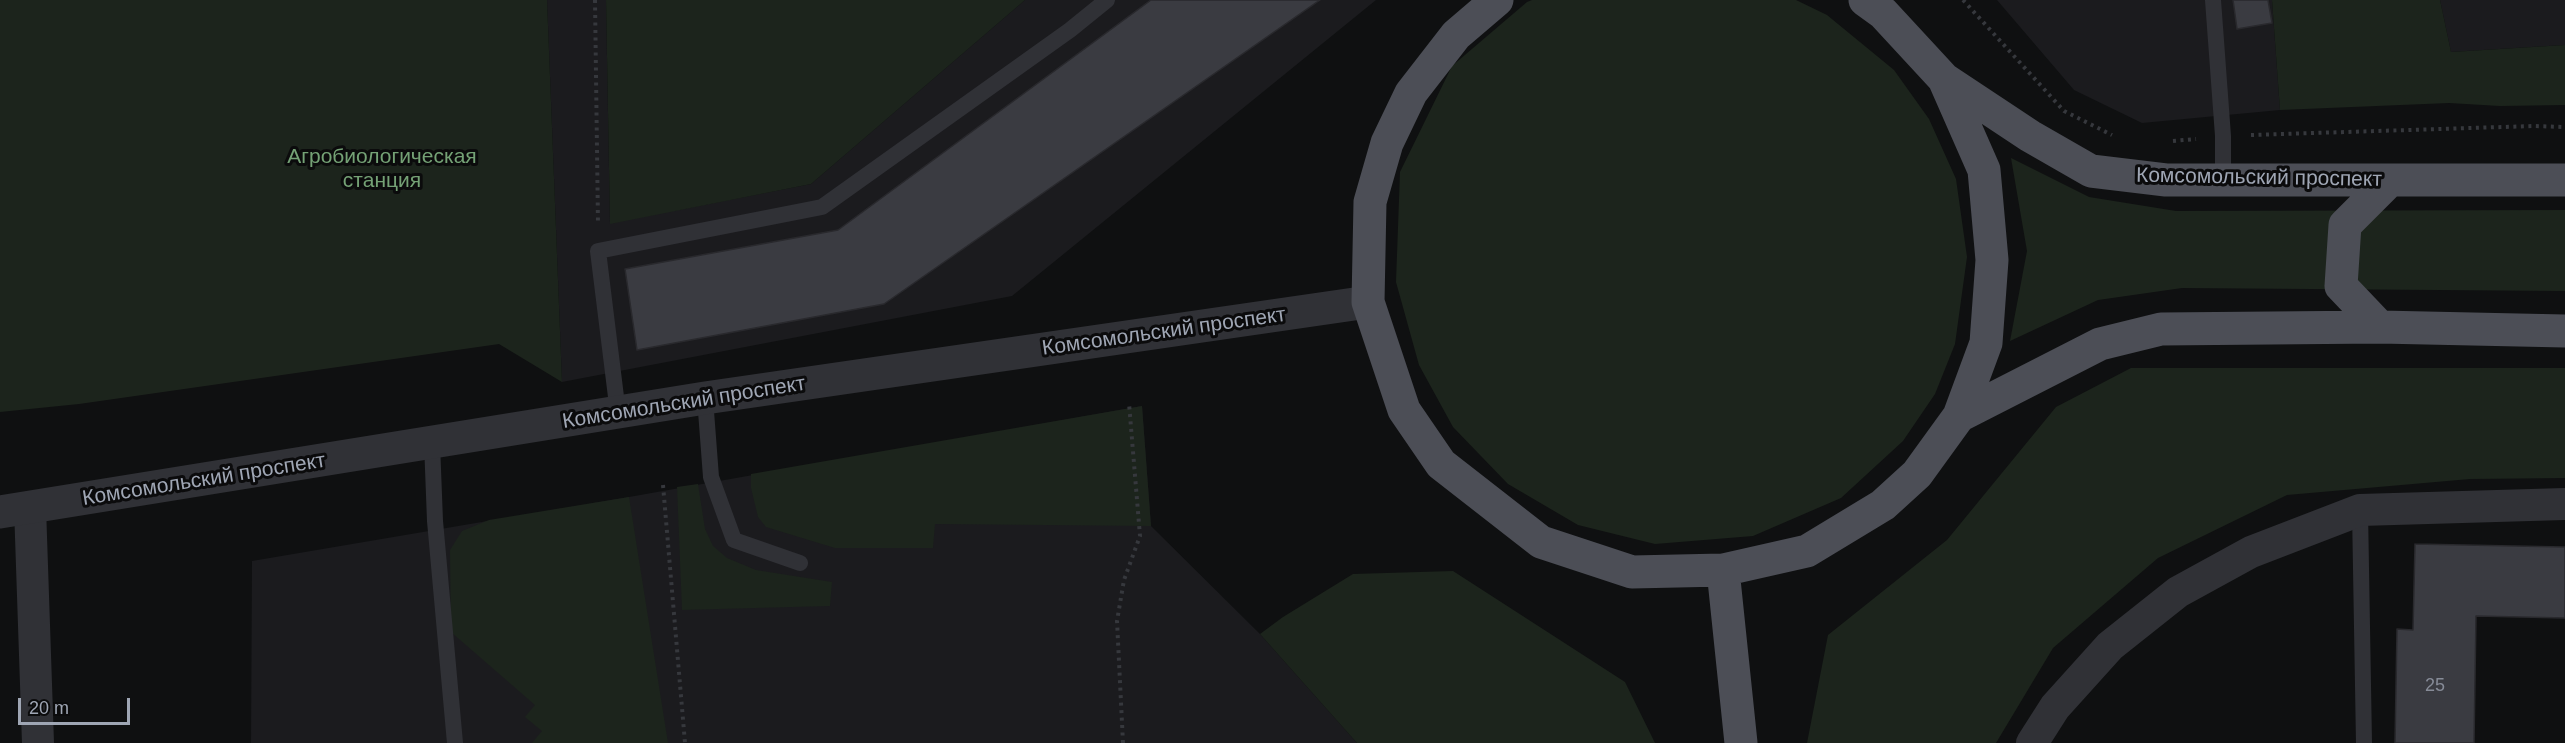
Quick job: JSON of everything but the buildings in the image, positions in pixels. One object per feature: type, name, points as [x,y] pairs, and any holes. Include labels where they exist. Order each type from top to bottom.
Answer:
[{"type":"main road","points":[[1497,0],[1456,35],[1430,68],[1411,93],[1387,143],[1370,202],[1368,302],[1404,410],[1442,464],[1541,542],[1632,572],[1723,570],[1806,551],[1884,505],[1917,474],[1959,416],[1986,343],[1992,260],[1984,170],[1944,79],[1883,13],[1865,0]]},
{"type":"main road","name":"Комсомольский проспект","points":[[1944,79],[2030,136],[2091,171],[2166,180],[2565,180]]},
{"type":"main road","points":[[2380,327],[2341,286],[2345,225],[2389,181]]},
{"type":"main road","points":[[1959,416],[2100,344],[2161,329],[2380,327],[2565,331]]},
{"type":"main road","points":[[1723,570],[1741,743]]},
{"type":"street","name":"Комсомольский проспект","points":[[15,510],[705,398],[1368,302]]},
{"type":"street","points":[[2032,743],[2055,707],[2110,646],[2178,592],[2251,552],[2360,510],[2565,504]]},
{"type":"street","points":[[15,510],[38,743]]},
{"type":"lane","points":[[618,413],[598,251],[822,207],[1070,30],[1107,0]]},
{"type":"lane","points":[[2213,0],[2223,136],[2223,180]]},
{"type":"lane","points":[[705,398],[711,477],[734,540],[800,563]]},
{"type":"lane","points":[[432,443],[435,521],[456,743]]},
{"type":"lane","points":[[2360,510],[2364,743]]},
{"type":"path","points":[[595,0],[598,251]]},
{"type":"path","points":[[1123,743],[1117,621],[1124,580],[1140,536],[1129,403]]},
{"type":"path","points":[[663,485],[685,743]]},
{"type":"shaded area","points":[[547,0],[606,0],[610,223],[811,184],[1025,0],[1376,0],[1012,296],[562,382]]},
{"type":"shaded area","points":[[1997,0],[2272,0],[2280,110],[2142,123],[2074,90]]},
{"type":"shaded area","points":[[2440,0],[2565,0],[2565,45],[2451,52]]},
{"type":"shaded area","points":[[1142,406],[1151,526],[1260,634],[1357,743],[251,743],[252,561]]},
{"type":"green space","name":"Агробиологическая станция","points":[[0,0],[547,0],[562,382],[499,344],[79,404],[0,412]]},
{"type":"green space","points":[[606,0],[1025,0],[811,184],[610,224]]},
{"type":"green space","points":[[1532,0],[1796,0],[1827,15],[1894,70],[1929,119],[1956,179],[1967,257],[1955,344],[1935,394],[1903,441],[1841,498],[1753,536],[1655,544],[1578,525],[1508,484],[1453,427],[1419,365],[1396,282],[1400,172],[1452,66]]},
{"type":"green space","points":[[2272,0],[2440,0],[2451,52],[2565,45],[2565,105],[2500,106],[2449,103],[2280,110]]},
{"type":"green space","points":[[2011,158],[2089,197],[2176,211],[2565,210],[2565,291],[2182,288],[2098,300],[2010,341],[2027,251]]},
{"type":"green space","points":[[2131,368],[2565,368],[2565,478],[2470,479],[2287,495],[2158,558],[2053,648],[1996,743],[1807,743],[1828,635],[1947,540],[2056,407]]},
{"type":"green space","points":[[1142,406],[1151,526],[935,524],[933,548],[835,548],[766,527],[758,517],[751,488],[751,474]]},
{"type":"green space","points":[[698,484],[705,529],[713,546],[727,558],[756,570],[832,582],[830,606],[682,610],[677,487]]},
{"type":"green space","points":[[629,497],[668,743],[532,743],[542,731],[525,717],[535,705],[451,632],[450,550],[462,531],[489,520]]},
{"type":"green space","points":[[1453,571],[1625,682],[1655,743],[1357,743],[1260,634],[1283,617],[1353,574]]}]
